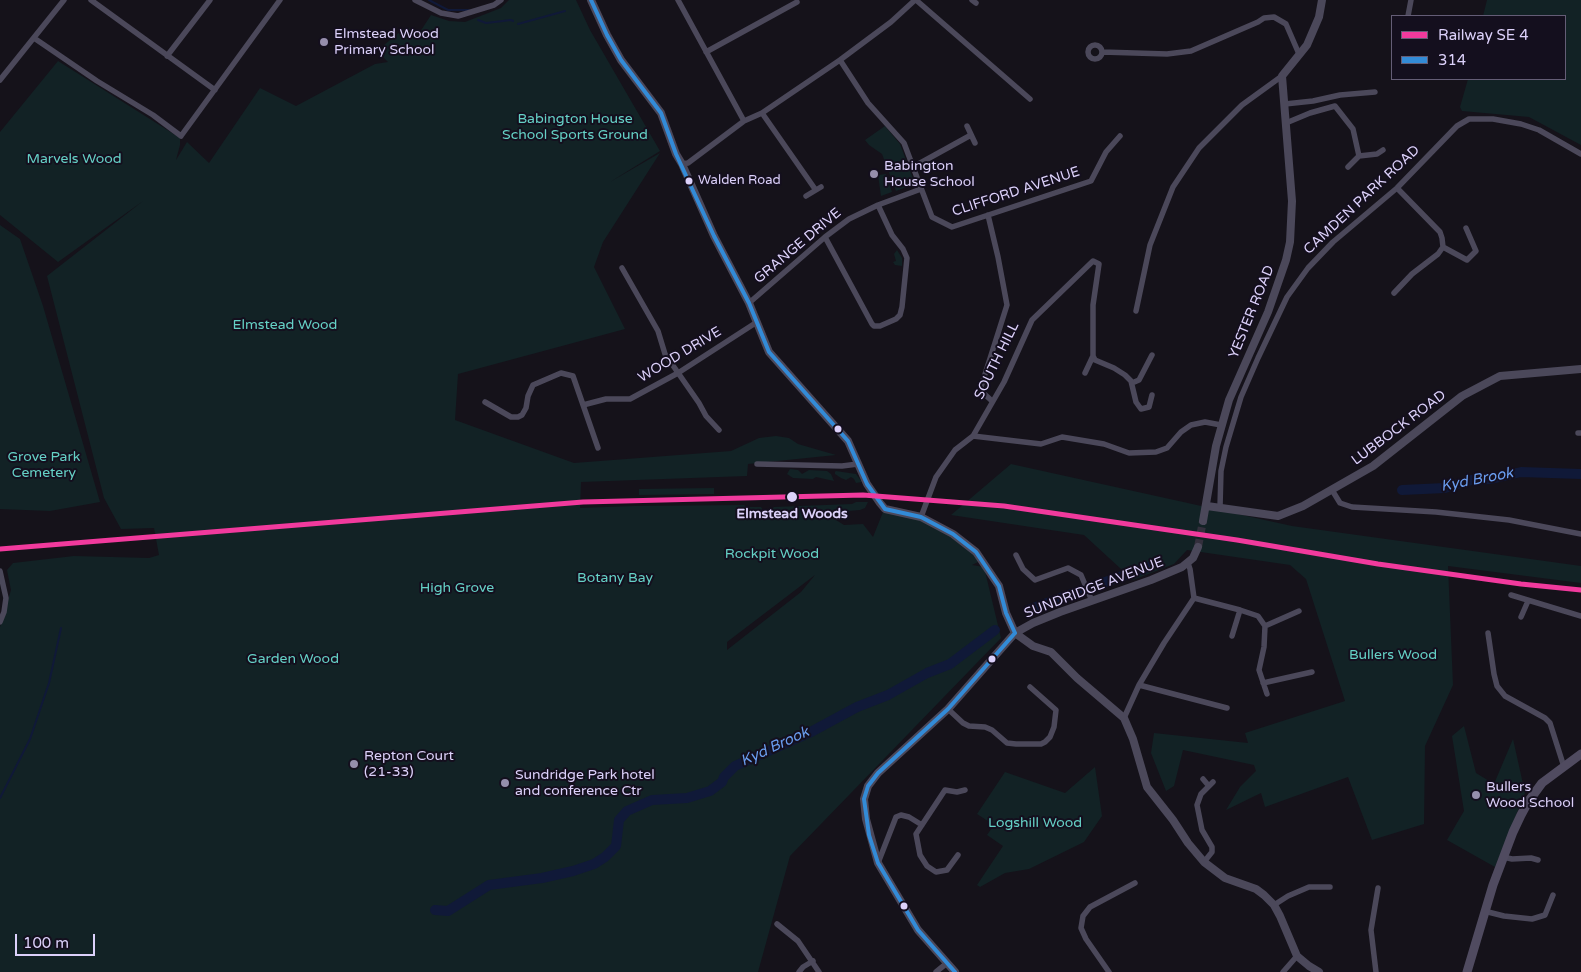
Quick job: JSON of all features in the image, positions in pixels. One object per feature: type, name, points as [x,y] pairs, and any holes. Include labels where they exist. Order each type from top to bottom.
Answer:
[{"type":"main road","points":[[1467,972],[1484,911],[1503,857],[1528,802],[1542,783],[1581,754]]},
{"type":"street","points":[[0,80],[64,0]]},
{"type":"street","points":[[90,0],[215,90]]},
{"type":"street","points":[[167,56],[210,0]]},
{"type":"street","points":[[34,38],[98,81],[146,110],[182,136],[280,0]]},
{"type":"street","points":[[415,0],[441,13],[458,16],[494,5],[501,0]]},
{"type":"street","points":[[591,0],[621,60],[661,113],[676,154],[714,236],[749,303],[769,352],[848,441],[867,484],[885,509],[921,517],[953,534],[976,552],[999,586],[1006,613],[1015,633],[1032,646],[1050,652],[1124,718],[1136,747],[1147,787],[1188,843],[1204,862],[1225,878],[1256,889],[1274,904],[1297,956],[1319,972]]},
{"type":"street","points":[[678,0],[744,122]]},
{"type":"street","points":[[682,164],[688,162],[744,122],[762,113],[840,60],[891,22],[916,0],[1029,99]]},
{"type":"street","points":[[1136,311],[1150,245],[1173,187],[1199,148],[1242,105],[1282,76],[1306,44],[1320,17],[1322,0]]},
{"type":"street","points":[[1408,15],[1411,0]]},
{"type":"street","points":[[706,52],[798,4]]},
{"type":"street","points":[[1102,52],[1167,54],[1191,51],[1264,18],[1274,17],[1286,24],[1299,54]]},
{"type":"street","name":"CLIFFORD AVENUE","points":[[840,60],[868,103],[904,143],[932,217],[952,227],[1091,181],[1106,152],[1120,136]]},
{"type":"street","name":"YESTER ROAD","points":[[1203,521],[1221,425],[1232,393],[1268,312],[1286,260],[1290,242],[1292,201],[1282,76]]},
{"type":"street","points":[[1285,104],[1313,101],[1340,95],[1375,92]]},
{"type":"street","points":[[1286,122],[1335,106],[1352,129],[1360,156]]},
{"type":"street","points":[[762,113],[818,188],[806,196]]},
{"type":"street","name":"CAMDEN PARK ROAD","points":[[1220,506],[1222,471],[1236,414],[1258,358],[1287,297],[1308,268],[1333,242],[1397,188],[1457,126],[1469,119],[1494,118],[1522,124],[1539,130],[1581,154]]},
{"type":"street","points":[[967,126],[975,142]]},
{"type":"street","points":[[913,167],[971,135]]},
{"type":"street","points":[[1348,167],[1360,156],[1377,154],[1383,150]]},
{"type":"street","points":[[1394,293],[1412,274],[1438,254],[1443,247],[1440,232],[1397,188]]},
{"type":"street","name":"GRANGE DRIVE","points":[[749,303],[825,237],[857,214],[921,189]]},
{"type":"street","points":[[825,237],[872,324],[880,326],[896,319],[902,310],[907,258],[903,249],[892,236],[878,205]]},
{"type":"street","points":[[988,215],[1007,305],[980,390],[992,401]]},
{"type":"street","points":[[1443,247],[1467,260],[1476,250],[1466,228]]},
{"type":"street","name":"SOUTH HILL","points":[[973,436],[1004,382],[1032,320],[1093,261],[1100,264],[1093,305],[1094,356]]},
{"type":"street","points":[[622,268],[658,331],[665,354],[706,416],[719,430]]},
{"type":"street","name":"WOOD DRIVE","points":[[584,405],[606,398],[630,399],[678,373],[756,322]]},
{"type":"street","points":[[1132,383],[1139,380],[1152,355]]},
{"type":"street","points":[[1085,373],[1094,356]]},
{"type":"street","points":[[1094,356],[1095,360],[1126,375],[1132,383],[1136,402],[1141,409],[1149,407],[1152,395]]},
{"type":"street","name":"LUBBOCK ROAD","points":[[1207,506],[1220,506],[1278,516],[1303,506],[1373,466],[1462,396],[1500,376],[1581,368]]},
{"type":"street","points":[[485,402],[511,417],[518,417],[522,415],[526,408],[528,396],[533,385],[561,373],[573,376],[598,448]]},
{"type":"street","points":[[921,517],[936,477],[955,450],[973,436],[1041,444],[1062,437],[1104,444],[1129,453],[1156,452],[1167,448],[1191,424],[1205,422],[1221,425]]},
{"type":"street","points":[[757,464],[842,466],[858,464]]},
{"type":"street","points":[[1332,490],[1340,503],[1352,507],[1436,512],[1509,520],[1581,534]]},
{"type":"street","points":[[1124,718],[1139,685],[1194,598],[1188,563],[1193,558],[1198,547]]},
{"type":"street","points":[[1016,555],[1023,569],[1035,580],[1068,568],[1081,575],[1092,601]]},
{"type":"street","name":"SUNDRIDGE AVENUE","points":[[954,972],[918,930],[878,863],[866,819],[864,799],[868,786],[878,773],[948,709],[1015,633],[1042,619],[1151,580],[1188,563]]},
{"type":"street","points":[[0,571],[6,598],[0,622]]},
{"type":"street","points":[[1511,595],[1581,616]]},
{"type":"street","points":[[1194,598],[1258,616],[1265,626],[1264,647],[1259,670],[1268,694]]},
{"type":"street","points":[[1521,616],[1528,601]]},
{"type":"street","points":[[1232,636],[1240,610]]},
{"type":"street","points":[[1265,626],[1299,611]]},
{"type":"street","points":[[1488,633],[1497,686],[1505,696],[1545,718],[1550,724],[1564,766]]},
{"type":"street","points":[[1264,683],[1312,672]]},
{"type":"street","points":[[1139,685],[1227,708]]},
{"type":"street","points":[[948,709],[963,723],[992,730],[1007,742],[1041,744],[1050,737],[1055,722],[1056,710],[1030,687]]},
{"type":"street","points":[[1204,778],[1211,784],[1201,794],[1197,805],[1202,830],[1212,848],[1212,852],[1204,862]]},
{"type":"street","points":[[958,856],[947,870],[936,872],[927,866],[920,856],[916,834],[945,790],[957,792],[965,790]]},
{"type":"street","points":[[878,863],[896,817],[901,815],[909,817],[922,825]]},
{"type":"street","points":[[1503,857],[1538,860]]},
{"type":"street","points":[[1109,972],[1086,939],[1081,928],[1082,916],[1090,907],[1135,883]]},
{"type":"street","points":[[1274,904],[1310,886],[1330,888]]},
{"type":"street","points":[[1376,972],[1371,930],[1378,888]]},
{"type":"street","points":[[1484,911],[1504,916],[1532,918],[1545,915],[1553,895]]},
{"type":"street","points":[[777,924],[798,941],[819,972]]},
{"type":"street","points":[[1283,972],[1297,956]]},
{"type":"street","points":[[799,972],[813,961]]},
{"type":"street","points":[[936,972],[947,963]]},
{"type":"green space","points":[[509,0],[576,0],[590,30],[660,151],[610,182],[660,153],[603,242],[594,267],[625,329],[458,374],[455,420],[574,463],[731,451],[759,438],[776,436],[789,438],[798,444],[836,455],[748,464],[747,476],[581,482],[580,508],[744,505],[746,507],[761,507],[763,510],[774,507],[868,502],[865,508],[860,510],[848,511],[842,509],[834,512],[836,520],[844,525],[863,524],[873,537],[883,512],[920,519],[952,537],[973,554],[978,562],[972,565],[984,567],[1001,638],[790,856],[758,972],[0,972],[0,627],[11,590],[7,570],[13,563],[74,556],[149,558],[159,555],[154,528],[121,529],[104,498],[47,276],[143,201],[58,262],[0,215],[0,132],[58,61],[180,138],[176,160],[187,142],[209,163],[260,88],[296,106],[375,64],[388,62],[383,57],[384,45],[406,27],[420,32],[431,15],[449,21],[465,22],[501,8]],"holes":[[[815,575],[801,592],[727,650],[727,642]]]},
{"type":"green space","points":[[1487,0],[1581,0],[1581,145],[1529,117],[1462,111],[1460,107],[1468,80],[1566,80],[1566,15],[1483,15]]},
{"type":"green space","points":[[885,126],[900,144],[915,184],[896,191],[882,154],[865,140]]},
{"type":"green space","points":[[886,174],[892,192],[881,196],[878,175]]},
{"type":"green space","name":"Grove Park Cemetery","points":[[0,225],[20,239],[43,306],[100,502],[50,511],[0,509]]},
{"type":"green space","points":[[897,250],[902,258],[902,266],[895,265],[893,262],[896,261],[894,254]]},
{"type":"green space","name":"Bullers Wood","points":[[1011,464],[1292,526],[1581,566],[1581,583],[1448,566],[1453,685],[1425,746],[1424,824],[1372,840],[1348,777],[1265,807],[1261,793],[1226,810],[1240,787],[1256,771],[1254,765],[1183,750],[1174,786],[1166,791],[1151,753],[1154,733],[1248,743],[1245,733],[1345,701],[1306,579],[1290,565],[1187,550],[1174,564],[1133,580],[1084,535],[951,515]]},
{"type":"green space","points":[[790,469],[798,470],[802,474],[809,470],[827,471],[831,474],[834,481],[816,477],[813,479],[793,478],[787,474]]},
{"type":"green space","points":[[836,471],[856,474],[862,482],[856,483],[851,477],[846,480],[841,478],[835,474]]},
{"type":"green space","points":[[714,488],[714,494],[639,495],[639,489]]},
{"type":"green space","points":[[1464,726],[1476,773],[1494,784],[1513,739],[1525,793],[1495,867],[1447,840],[1464,811],[1452,736]]},
{"type":"green space","name":"Logshill Wood","points":[[1095,767],[1102,816],[1084,842],[1029,869],[1005,873],[980,887],[977,885],[1003,846],[987,835],[994,825],[977,814],[1005,772],[1065,793]]},
{"type":"waterway","points":[[429,0],[448,10],[469,10]]},
{"type":"waterway","points":[[518,24],[565,11]]},
{"type":"waterway","points":[[478,20],[486,23],[513,21]]},
{"type":"waterway","name":"Kyd Brook","points":[[1402,490],[1445,488],[1471,480],[1491,479],[1521,472],[1581,474]]},
{"type":"waterway","name":"Kyd Brook","points":[[1091,587],[1151,566]]},
{"type":"waterway","name":"Kyd Brook","points":[[1028,610],[1083,590]]},
{"type":"waterway","points":[[0,798],[30,739],[49,683],[61,628]]},
{"type":"waterway","name":"Kyd Brook","points":[[435,910],[448,911],[489,885],[542,878],[594,864],[605,857],[616,846],[619,820],[627,811],[652,800],[687,798],[710,791],[722,782],[724,777],[735,766],[809,733],[857,707],[888,695],[927,673],[950,664],[995,630]]},
{"type":"tunnel","points":[[1198,547],[1203,521]]},
{"type":"transit line","name":"314","points":[[591,0],[621,60],[661,113],[676,154],[714,236],[749,303],[769,352],[848,441],[867,484],[885,509],[921,517],[953,534],[976,552],[999,586],[1006,613],[1015,633]]},
{"type":"transit line","points":[[0,549],[583,502],[863,495],[1004,506],[1237,540],[1378,564],[1521,584],[1581,590]]},
{"type":"transit line","name":"314","points":[[955,972],[918,930],[878,863],[869,835],[864,799],[868,786],[878,773],[948,709],[1015,633]]},
{"type":"place","name":"Elmstead Wood Primary School","points":[[324,42]]},
{"type":"place","name":"Babington House School","points":[[874,174]]},
{"type":"place","name":"Walden Road","points":[[689,181]]},
{"type":"place","name":"Elmstead Woods","points":[[792,497]]},
{"type":"place","name":"Repton Court (21-33)","points":[[354,764]]},
{"type":"place","name":"Sundridge Park hotel and conference Ctr","points":[[505,783]]},
{"type":"place","name":"Bullers Wood School","points":[[1476,795]]},
{"type":"park label","name":"Babington House School Sports Ground","points":[[575,128]]},
{"type":"park label","name":"Marvels Wood","points":[[74,159]]},
{"type":"park label","name":"Elmstead Wood","points":[[285,325]]},
{"type":"park label","name":"Rockpit Wood","points":[[772,554]]},
{"type":"park label","name":"Botany Bay","points":[[615,578]]},
{"type":"park label","name":"High Grove","points":[[457,588]]},
{"type":"park label","name":"Garden Wood","points":[[293,659]]}]
